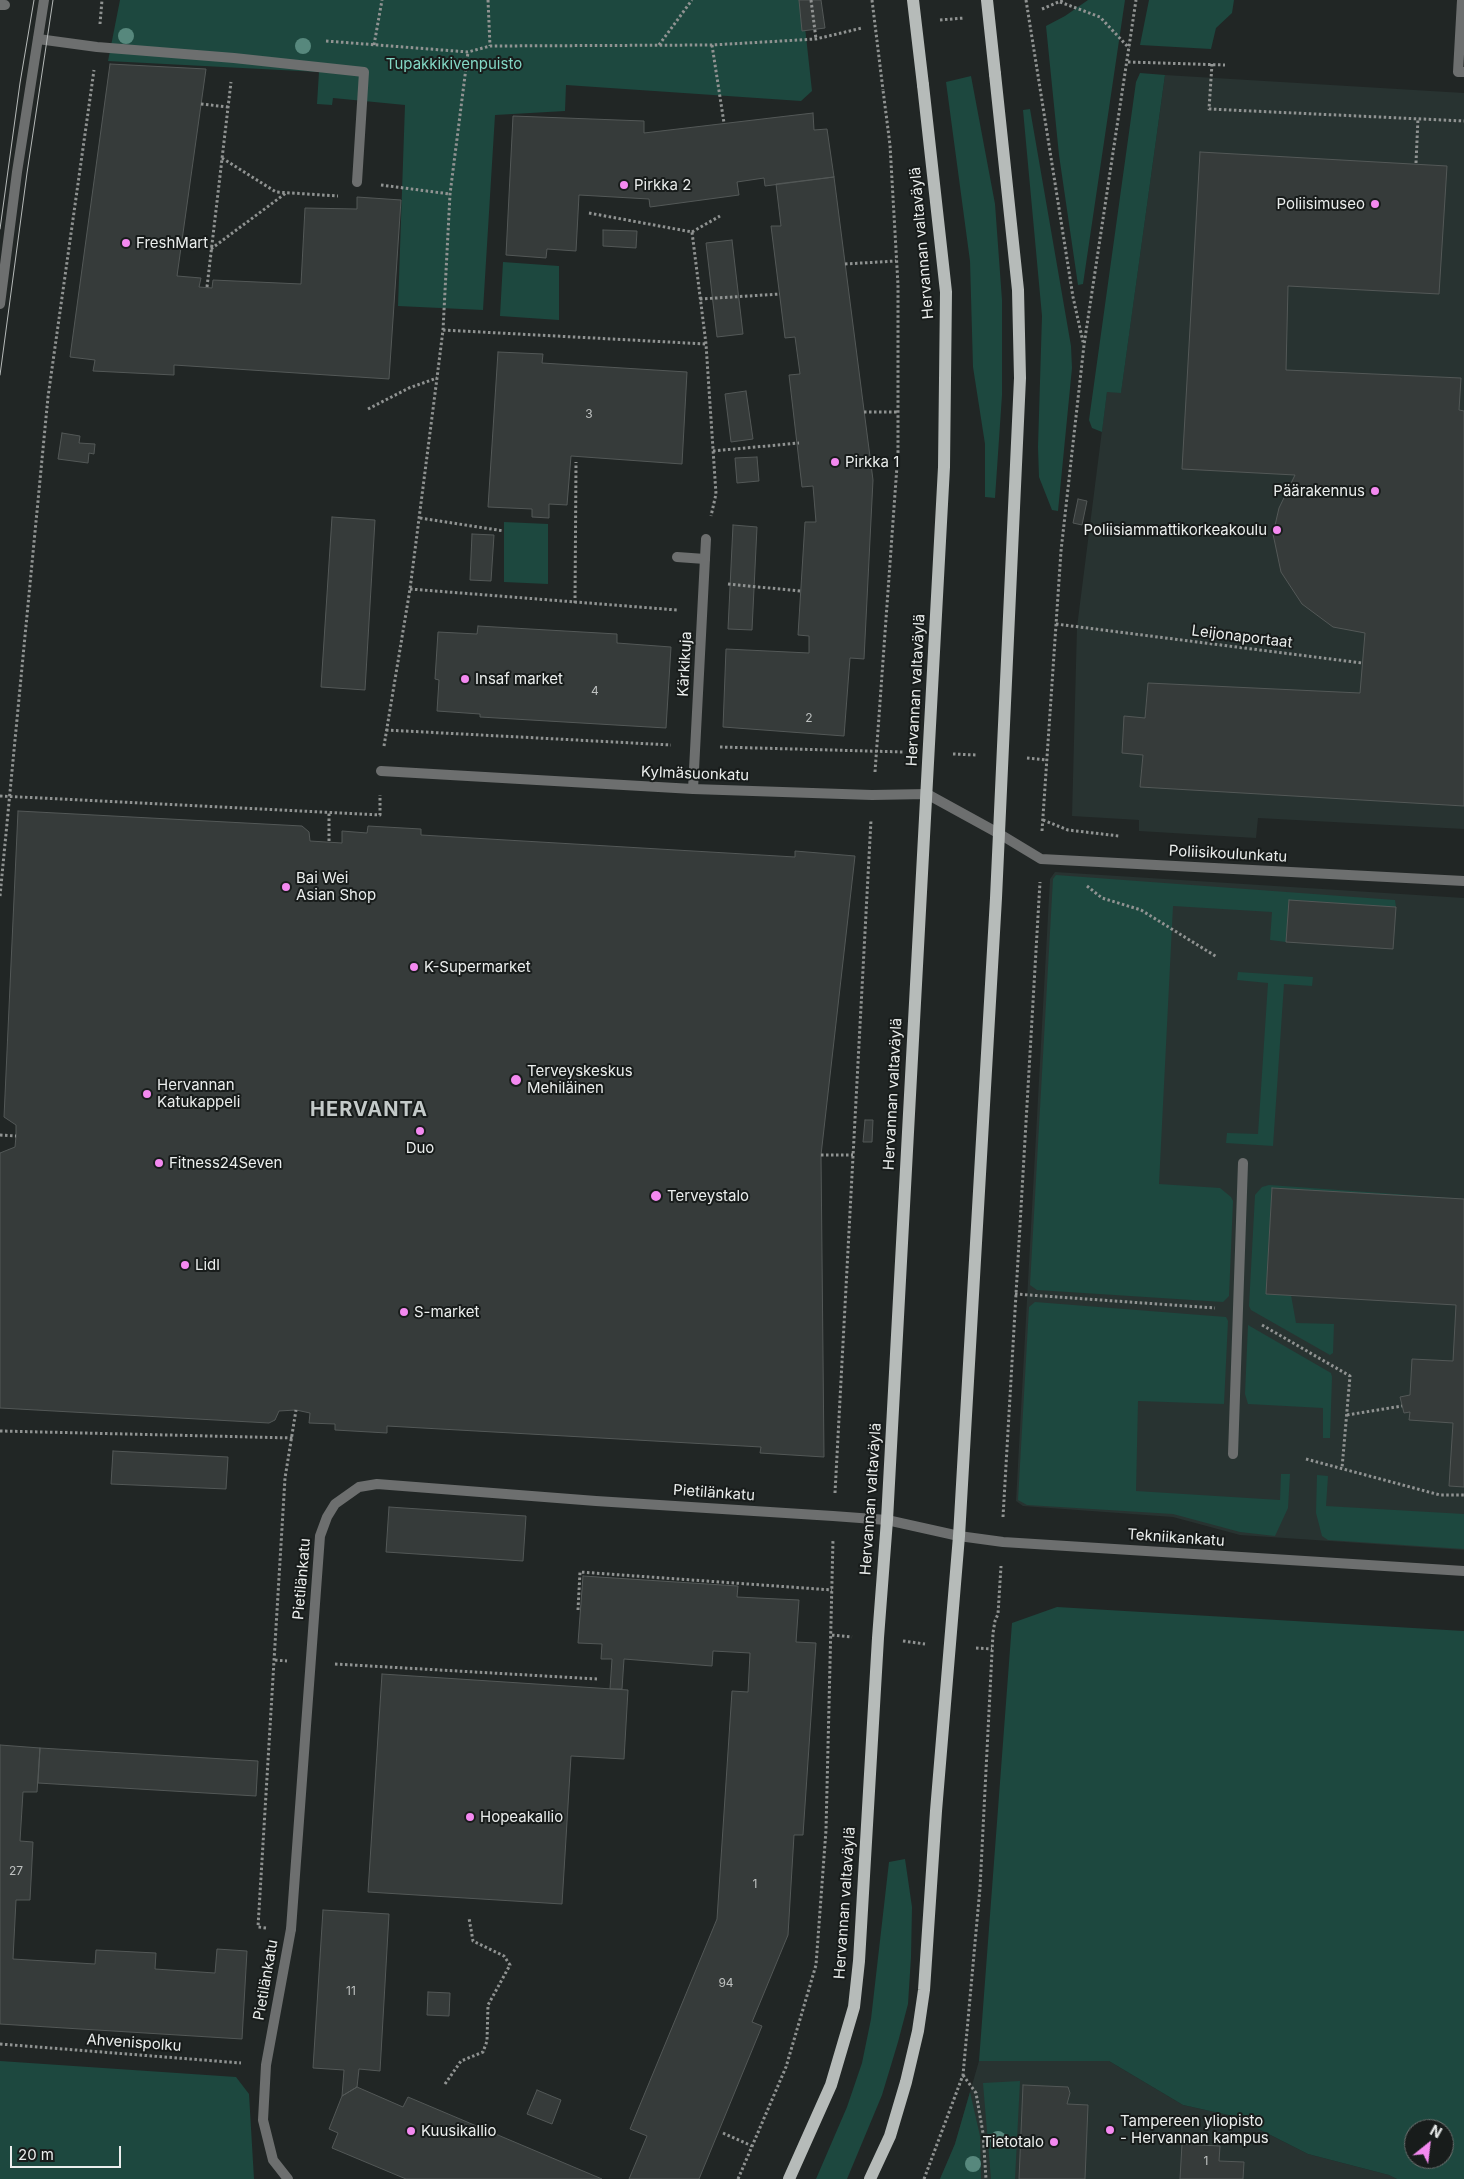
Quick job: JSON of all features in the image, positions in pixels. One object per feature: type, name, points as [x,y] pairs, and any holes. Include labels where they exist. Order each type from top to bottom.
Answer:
[{"type":"main road","name":"Hervannan valtaväylä","points":[[789,2179],[831,2085],[854,2007],[859,1961],[878,1638],[887,1520],[944,467],[946,292],[913,0]]},
{"type":"main road","points":[[870,2179],[890,2136],[906,2082],[924,1990],[959,1536],[996,908],[1001,756],[1020,378],[1018,290],[987,0]]},
{"type":"street","points":[[0,304],[17,172],[44,0]]},
{"type":"street","points":[[1462,0],[1458,72],[1464,72]]},
{"type":"street","points":[[38,39],[97,47],[234,58],[364,72],[357,182]]},
{"type":"street","name":"Kärkikuja","points":[[693,789],[706,539]]},
{"type":"street","points":[[678,557],[705,559]]},
{"type":"street","name":"Kylmäsuonkatu","points":[[381,772],[693,789],[872,795],[927,794],[998,833]]},
{"type":"street","name":"Poliisikoulunkatu","points":[[998,833],[1041,860],[1464,881]]},
{"type":"street","points":[[1233,1454],[1243,1163]]},
{"type":"street","name":"Pietilänkatu","points":[[288,2179],[272,2160],[263,2120],[266,2065],[291,1929],[320,1536],[335,1504],[359,1487],[377,1484],[596,1501],[887,1520]]},
{"type":"street","name":"Tekniikankatu","points":[[887,1520],[959,1536],[1003,1542],[1464,1571]]},
{"type":"path","points":[[0,896],[48,397],[102,0]]},
{"type":"path","points":[[374,45],[382,0]]},
{"type":"path","points":[[488,0],[490,46]]},
{"type":"path","points":[[659,46],[692,0]]},
{"type":"path","points":[[811,0],[816,39]]},
{"type":"path","points":[[738,2179],[786,2067],[816,1965],[826,1830],[832,1635],[833,1516],[872,795],[878,751],[898,452],[896,261],[890,146],[872,0]]},
{"type":"path","points":[[1026,0],[1073,297],[1084,345]]},
{"type":"path","points":[[1042,833],[1061,551],[1084,345],[1136,0]]},
{"type":"path","points":[[1042,9],[1062,1],[1100,17],[1129,48]]},
{"type":"path","points":[[939,20],[964,18]]},
{"type":"path","points":[[100,20],[106,21]]},
{"type":"path","points":[[316,40],[468,52],[490,46],[712,45],[816,39],[862,28]]},
{"type":"path","points":[[712,45],[724,124]]},
{"type":"path","points":[[0,796],[380,816],[381,772],[386,730],[410,589],[438,378],[443,330],[450,194],[468,52]]},
{"type":"path","points":[[207,287],[234,58]]},
{"type":"path","points":[[1128,62],[1225,64]]},
{"type":"path","points":[[1212,64],[1209,109],[1464,121]]},
{"type":"path","points":[[201,104],[228,107]]},
{"type":"path","points":[[1416,163],[1418,118]]},
{"type":"path","points":[[222,158],[276,192],[340,196],[357,182],[450,194]]},
{"type":"path","points":[[211,249],[286,193]]},
{"type":"path","points":[[589,213],[692,232],[720,216]]},
{"type":"path","points":[[692,232],[706,344],[716,494],[706,539]]},
{"type":"path","points":[[845,264],[896,261]]},
{"type":"path","points":[[700,299],[780,294]]},
{"type":"path","points":[[443,330],[706,344]]},
{"type":"path","points":[[368,409],[409,388],[438,378]]},
{"type":"path","points":[[864,412],[898,412]]},
{"type":"path","points":[[713,451],[799,443]]},
{"type":"path","points":[[575,603],[576,462]]},
{"type":"path","points":[[420,518],[504,531]]},
{"type":"path","points":[[704,582],[800,591]]},
{"type":"path","points":[[410,589],[703,612]]},
{"type":"path","name":"Leijonaportaat","points":[[1056,624],[1362,663]]},
{"type":"path","points":[[386,730],[696,746],[878,751],[1001,756],[1047,760]]},
{"type":"path","points":[[329,812],[329,841]]},
{"type":"path","points":[[1064,860],[1083,883],[1102,898],[1141,910],[1217,957]]},
{"type":"path","points":[[1004,1491],[1040,886]]},
{"type":"path","points":[[0,1135],[16,1136]]},
{"type":"path","points":[[821,1155],[853,1154]]},
{"type":"path","points":[[1346,1415],[1402,1406]]},
{"type":"path","points":[[258,1928],[285,1478],[293,1438],[296,1410]]},
{"type":"path","points":[[0,1431],[293,1438]]},
{"type":"path","points":[[1306,1459],[1440,1495],[1464,1495]]},
{"type":"path","points":[[578,1610],[580,1572],[832,1590]]},
{"type":"path","points":[[924,2179],[962,2074],[980,1888],[992,1649],[995,1621],[998,1614]]},
{"type":"path","points":[[832,1635],[992,1649]]},
{"type":"path","points":[[275,1660],[596,1679]]},
{"type":"path","points":[[445,2084],[461,2061],[483,2052],[487,2041],[488,2005],[510,1965],[504,1956],[473,1941],[469,1918]]},
{"type":"path","name":"Ahvenispolku","points":[[0,2044],[266,2065]]},
{"type":"path","points":[[962,2074],[976,2093],[983,2133],[986,2179]]},
{"type":"path","points":[[723,2133],[752,2146]]},
{"type":"shaded area","name":"Poliisiammattikorkeakoulu","points":[[1165,75],[1464,93],[1464,829],[1258,818],[1256,838],[1139,831],[1139,820],[1072,816],[1077,627],[1107,391],[1121,392]]},
{"type":"shaded area","points":[[1055,872],[1464,898],[1464,1550],[1240,1535],[1173,1517],[1023,1506],[1016,1501],[1050,879]]},
{"type":"shaded area","name":"Tampereen yliopisto - Hervannan kampus","points":[[979,2061],[1109,2061],[1183,2105],[1233,2116],[1308,2154],[1389,2175],[1397,2179],[940,2179],[955,2144]]},
{"type":"green space","name":"Tupakkikivenpuisto","points":[[120,0],[802,0],[812,91],[801,101],[566,85],[565,111],[495,115],[483,310],[398,306],[405,105],[333,98],[332,105],[317,104],[319,72],[108,61]]},
{"type":"green space","points":[[1088,0],[1125,0],[1083,284],[1078,285],[1059,155],[1046,26]]},
{"type":"green space","points":[[1149,0],[1234,0],[1232,13],[1216,28],[1211,49],[1140,45]]},
{"type":"green space","points":[[1140,73],[1165,75],[1121,393],[1107,392],[1102,432],[1092,428],[1089,420],[1136,82]]},
{"type":"green space","points":[[971,76],[995,204],[1002,300],[1002,395],[995,498],[985,497],[985,444],[973,367],[970,261],[946,82]]},
{"type":"green space","points":[[1030,109],[1071,346],[1072,368],[1058,511],[1052,510],[1039,477],[1038,447],[1042,316],[1023,110]]},
{"type":"green space","points":[[503,262],[559,266],[559,320],[500,316]]},
{"type":"green space","points":[[504,522],[548,524],[548,584],[504,582]]},
{"type":"green space","points":[[1056,875],[1395,900],[1396,907],[1289,900],[1286,942],[1270,940],[1272,912],[1173,906],[1159,1184],[1220,1188],[1231,1197],[1233,1201],[1229,1296],[1223,1302],[1037,1290],[1030,1285],[1053,879]]},
{"type":"green space","points":[[1238,972],[1313,977],[1312,986],[1284,984],[1273,1146],[1226,1143],[1227,1133],[1258,1134],[1268,983],[1237,980]]},
{"type":"green space","points":[[1269,1185],[1464,1199],[1272,1188],[1266,1294],[1291,1295],[1296,1323],[1334,1324],[1333,1353],[1330,1355],[1251,1310],[1249,1306],[1255,1195],[1262,1187]]},
{"type":"green space","points":[[1035,1302],[1226,1317],[1228,1321],[1224,1404],[1138,1401],[1136,1491],[1280,1500],[1281,1474],[1290,1474],[1288,1508],[1275,1536],[1240,1532],[1173,1514],[1027,1505],[1018,1500],[1029,1307]]},
{"type":"green space","points":[[1248,1325],[1331,1373],[1330,1438],[1323,1438],[1323,1408],[1248,1404],[1245,1394]]},
{"type":"green space","points":[[1317,1475],[1328,1476],[1326,1506],[1464,1514],[1464,1549],[1328,1540],[1322,1536],[1316,1513]]},
{"type":"green space","points":[[1057,1607],[1464,1631],[1464,2179],[1397,2179],[1389,2175],[1308,2154],[1233,2116],[1183,2105],[1109,2061],[979,2061],[1012,1623]]},
{"type":"green space","points":[[905,1859],[912,1907],[911,1957],[908,2004],[898,2042],[882,2095],[847,2179],[816,2179],[847,2107],[862,2063],[871,2019],[889,1862]]},
{"type":"green space","points":[[0,2061],[236,2077],[249,2094],[254,2179],[0,2179]]},
{"type":"green space","points":[[1020,2081],[1015,2179],[991,2179],[983,2083]]},
{"type":"green space","points":[[970,2092],[980,2136],[981,2179],[940,2179],[955,2144]]},
{"type":"building","points":[[799,0],[821,0],[825,28],[802,31]]},
{"type":"building","points":[[110,64],[206,69],[177,276],[201,278],[199,287],[212,288],[213,280],[301,284],[305,208],[357,209],[357,197],[401,200],[389,379],[174,365],[174,375],[93,371],[95,360],[70,357]]},
{"type":"building","name":"Pirkka 2","points":[[813,113],[814,130],[827,129],[834,177],[765,186],[764,178],[737,182],[739,195],[650,207],[649,199],[579,195],[576,251],[547,249],[546,258],[506,255],[513,116],[644,121],[644,133]]},
{"type":"building","name":"Päärakennus","points":[[1200,152],[1447,166],[1439,294],[1288,286],[1286,370],[1461,378],[1459,410],[1464,411],[1464,806],[1140,787],[1143,755],[1122,753],[1124,716],[1145,718],[1148,683],[1360,693],[1365,633],[1333,627],[1302,604],[1281,572],[1273,534],[1279,508],[1295,475],[1182,469]]},
{"type":"building","name":"Pirkka 1","points":[[834,177],[873,480],[864,659],[850,658],[844,736],[723,727],[726,649],[809,653],[809,636],[798,635],[805,522],[816,522],[813,486],[802,487],[789,375],[800,374],[795,337],[785,338],[771,226],[781,226],[776,184]]},
{"type":"building","points":[[603,230],[637,231],[636,248],[603,246]]},
{"type":"building","points":[[732,240],[743,334],[717,337],[706,243]]},
{"type":"building","points":[[498,352],[543,354],[542,363],[687,372],[682,464],[571,456],[567,505],[549,504],[549,518],[532,517],[532,509],[488,507]]},
{"type":"building","points":[[746,391],[753,439],[731,442],[725,394]]},
{"type":"building","points":[[62,433],[80,436],[79,443],[95,444],[94,454],[89,453],[88,463],[58,459]]},
{"type":"building","points":[[757,457],[759,481],[737,483],[735,458]]},
{"type":"building","points":[[1078,499],[1087,501],[1082,525],[1073,523]]},
{"type":"building","points":[[332,517],[375,520],[365,690],[321,687]]},
{"type":"building","points":[[733,525],[757,527],[752,630],[728,629]]},
{"type":"building","points":[[472,534],[494,535],[491,581],[470,580]]},
{"type":"building","points":[[478,626],[617,634],[617,643],[671,647],[666,728],[480,717],[480,714],[437,711],[439,680],[435,679],[438,632],[477,634]]},
{"type":"building","name":"Duo","points":[[18,811],[302,826],[309,832],[310,841],[342,843],[342,831],[367,833],[368,826],[421,829],[421,835],[795,857],[795,851],[855,856],[821,1155],[824,1457],[760,1453],[761,1447],[387,1426],[387,1433],[335,1430],[335,1424],[309,1423],[310,1413],[296,1410],[279,1411],[275,1420],[269,1423],[0,1408],[0,1153],[15,1147],[16,1136],[16,1125],[4,1117]]},
{"type":"building","points":[[1289,900],[1396,907],[1393,949],[1286,942]]},
{"type":"building","points":[[865,1120],[873,1120],[872,1142],[863,1142]]},
{"type":"building","points":[[1272,1188],[1464,1199],[1464,1487],[1449,1486],[1453,1423],[1409,1420],[1410,1412],[1404,1413],[1400,1397],[1410,1395],[1412,1359],[1453,1361],[1456,1305],[1266,1294]]},
{"type":"building","points":[[113,1451],[228,1457],[226,1489],[111,1484]]},
{"type":"building","points":[[389,1507],[526,1516],[523,1561],[386,1552]]},
{"type":"building","points":[[583,1576],[738,1586],[737,1597],[799,1600],[796,1642],[816,1643],[803,1835],[794,1835],[788,1935],[752,2022],[762,2026],[699,2179],[629,2179],[647,2136],[630,2129],[717,1919],[732,1691],[748,1692],[750,1653],[713,1651],[712,1666],[624,1659],[622,1689],[610,1689],[612,1659],[601,1659],[602,1644],[578,1643]]},
{"type":"building","name":"Hopeakallio","points":[[382,1674],[628,1690],[624,1759],[571,1756],[562,1904],[368,1892]]},
{"type":"building","points":[[0,1745],[40,1748],[37,1792],[23,1792],[20,1841],[33,1842],[30,1900],[16,1900],[13,1959],[95,1964],[96,1950],[156,1953],[155,1969],[215,1973],[217,1949],[247,1951],[242,2039],[0,2024]]},
{"type":"building","points":[[40,1748],[258,1761],[256,1796],[38,1783]]},
{"type":"building","points":[[323,1910],[389,1914],[380,2071],[359,2069],[357,2087],[342,2096],[344,2070],[313,2068]]},
{"type":"building","points":[[428,1992],[450,1993],[449,2016],[427,2015]]},
{"type":"building","name":"Tietotalo","points":[[1023,2085],[1068,2087],[1070,2093],[1067,2104],[1088,2105],[1085,2179],[1019,2179]]},
{"type":"building","name":"Kuusikallio","points":[[357,2087],[403,2107],[408,2097],[602,2179],[406,2179],[332,2148],[338,2133],[329,2129],[342,2096]]},
{"type":"building","points":[[537,2090],[561,2100],[552,2124],[527,2114]]},
{"type":"building","points":[[1182,2144],[1220,2146],[1219,2161],[1244,2162],[1243,2179],[1180,2179]]},
{"type":"tram line","points":[[0,229],[20,83],[34,0]]},
{"type":"tram line","points":[[0,375],[27,173],[53,0]]},
{"type":"place","name":"Pirkka 2","points":[[624,185]]},
{"type":"place","name":"Poliisimuseo","points":[[1375,204]]},
{"type":"place","name":"FreshMart","points":[[126,243]]},
{"type":"place","name":"Pirkka 1","points":[[835,462]]},
{"type":"place","name":"Päärakennus","points":[[1375,491]]},
{"type":"place","name":"Poliisiammattikorkeakoulu","points":[[1277,530]]},
{"type":"place","name":"Insaf market","points":[[465,679]]},
{"type":"place","name":"Bai Wei Asian Shop","points":[[286,887]]},
{"type":"place","name":"K-Supermarket","points":[[414,967]]},
{"type":"place","name":"Terveyskeskus Mehiläinen","points":[[516,1080]]},
{"type":"place","name":"Hervannan Katukappeli","points":[[147,1094]]},
{"type":"place","name":"Duo","points":[[420,1131]]},
{"type":"place","name":"Fitness24Seven","points":[[159,1163]]},
{"type":"place","name":"Terveystalo","points":[[656,1196]]},
{"type":"place","name":"Lidl","points":[[185,1265]]},
{"type":"place","name":"S-market","points":[[404,1312]]},
{"type":"place","name":"Hopeakallio","points":[[470,1817]]},
{"type":"place","name":"Tampereen yliopisto - Hervannan kampus","points":[[1110,2130]]},
{"type":"place","name":"Kuusikallio","points":[[411,2131]]},
{"type":"place","name":"Tietotalo","points":[[1054,2142]]},
{"type":"district","name":"HERVANTA","points":[[369,1110]]}]
